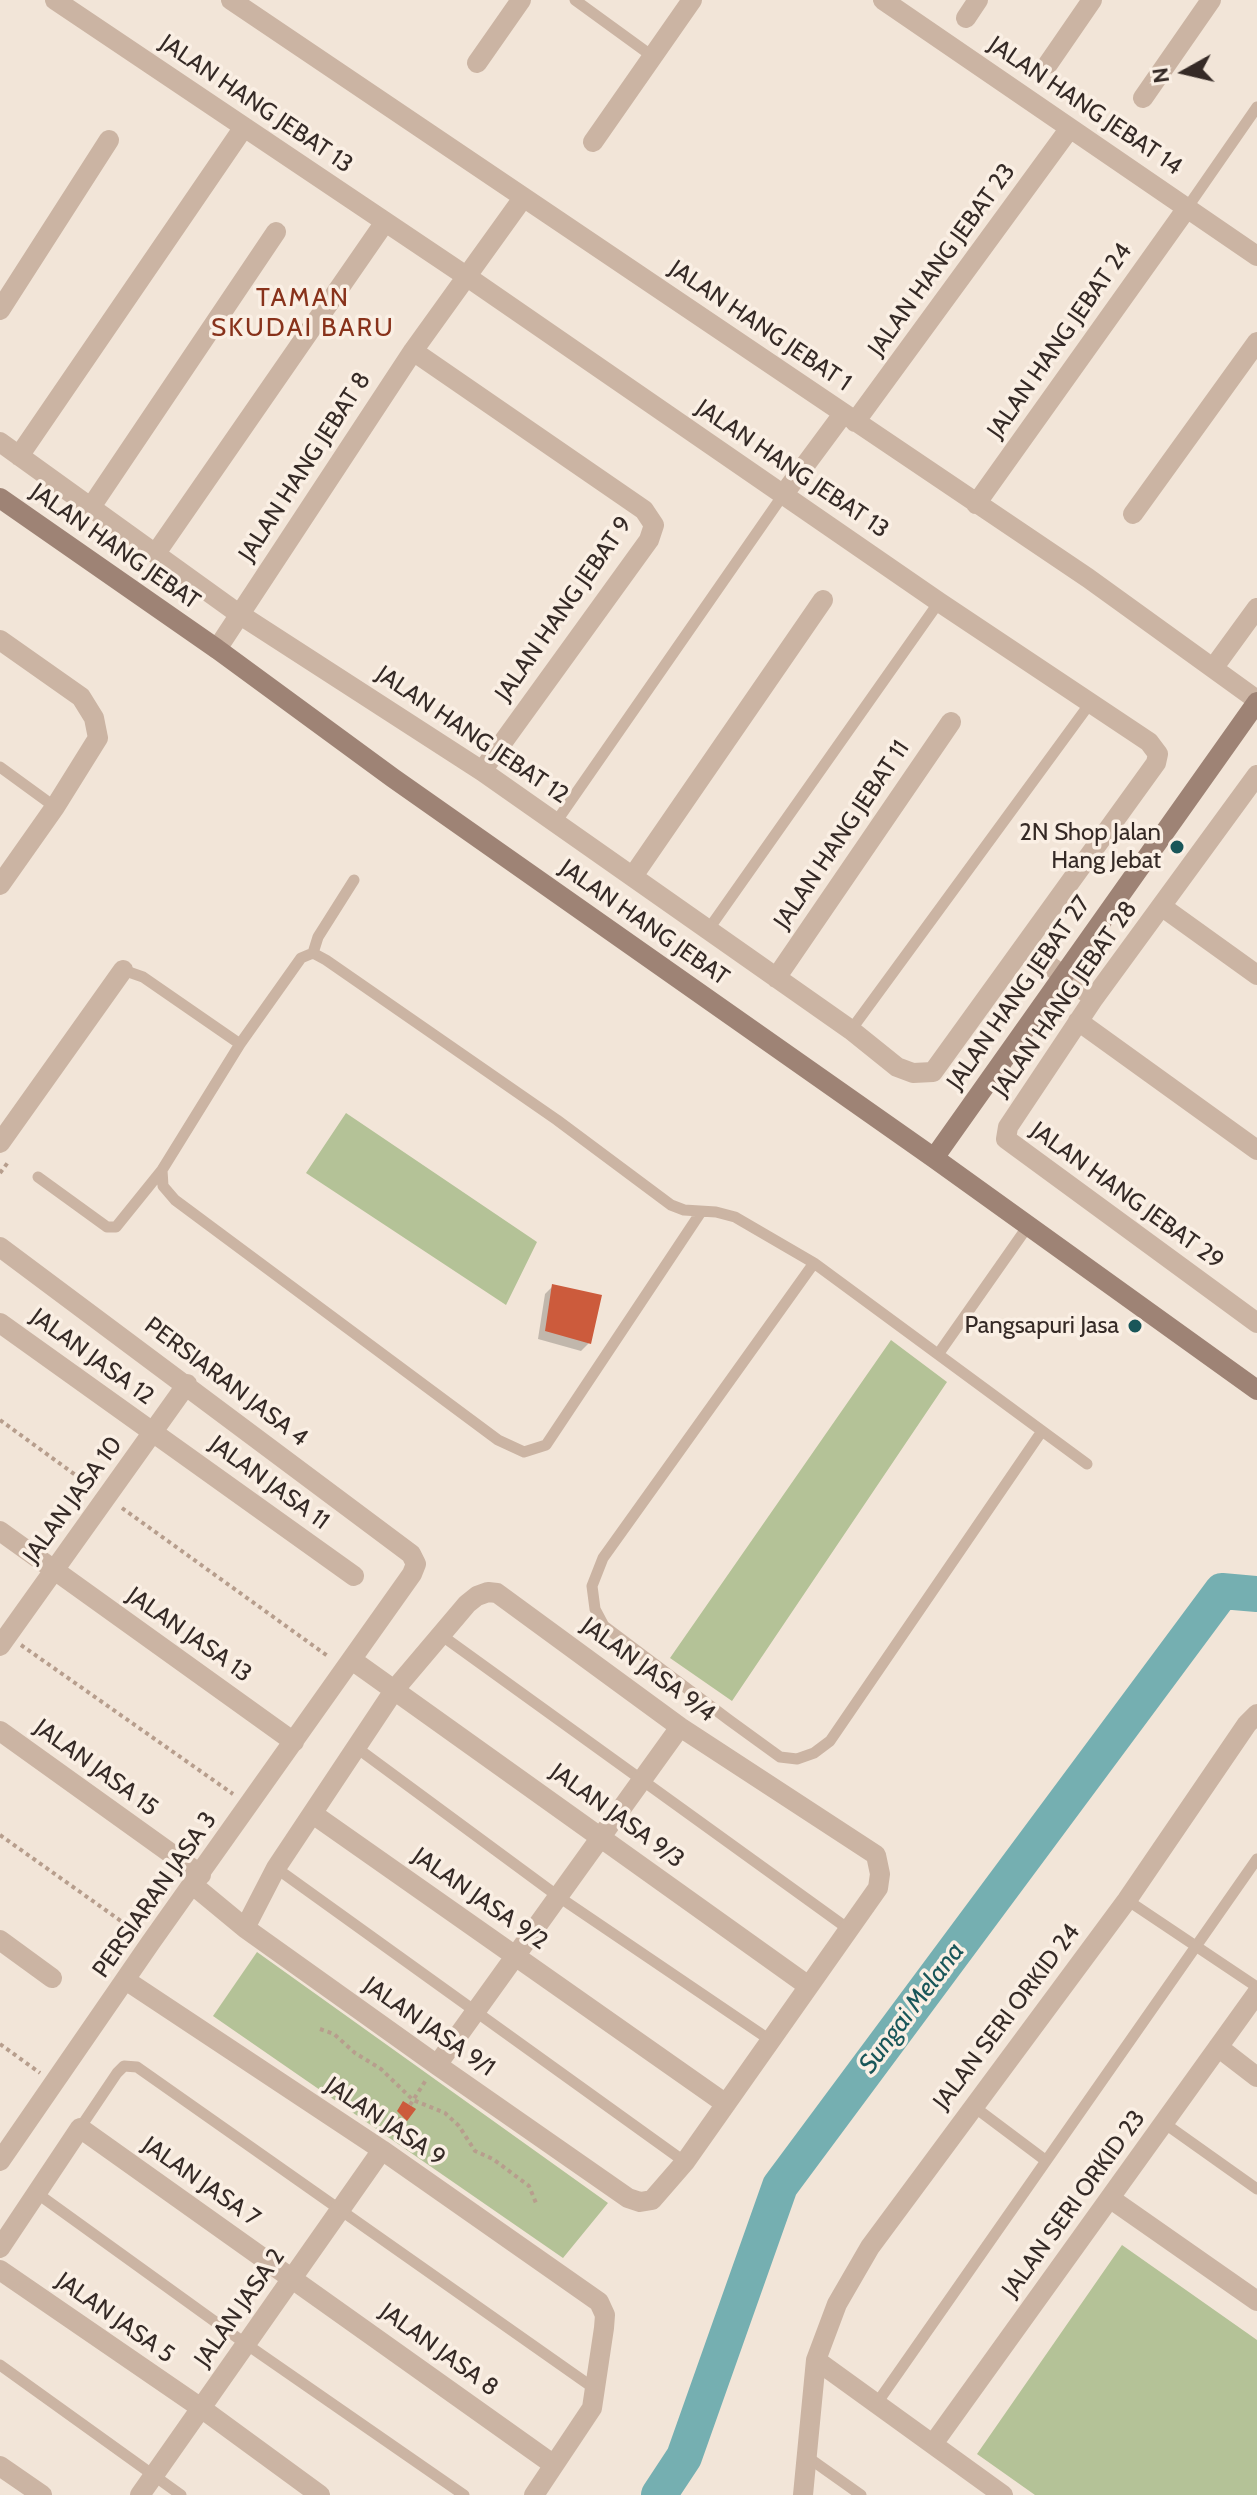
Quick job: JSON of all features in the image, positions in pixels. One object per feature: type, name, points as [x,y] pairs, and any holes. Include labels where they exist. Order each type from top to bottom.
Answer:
[{"type":"street","name":"JALAN HANG JEBAT 13","points":[[55,0],[1149,742],[1158,754],[1156,763],[933,1072],[913,1073]]},
{"type":"street","name":"JALAN HANG JEBAT 1","points":[[231,0],[1088,578],[1257,701]]},
{"type":"street","points":[[477,63],[521,0]]},
{"type":"street","points":[[593,142],[692,0]]},
{"type":"street","name":"JALAN HANG JEBAT 14","points":[[883,0],[1257,256]]},
{"type":"street","points":[[966,18],[978,0]]},
{"type":"street","points":[[1048,64],[1092,0]]},
{"type":"street","points":[[1143,98],[1211,0]]},
{"type":"street","points":[[19,456],[244,127]]},
{"type":"street","name":"JALAN HANG JEBAT 23","points":[[783,495],[849,418],[1070,128]]},
{"type":"street","points":[[0,310],[109,140]]},
{"type":"street","name":"JALAN HANG JEBAT 8","points":[[217,649],[413,351],[523,198]]},
{"type":"street","name":"JALAN HANG JEBAT 24","points":[[976,504],[1187,208]]},
{"type":"street","points":[[156,553],[385,222]]},
{"type":"street","points":[[91,507],[276,232]]},
{"type":"street","points":[[1133,514],[1257,342]]},
{"type":"street","name":"JALAN HANG JEBAT 9","points":[[413,351],[644,510],[654,525],[649,540],[482,771]]},
{"type":"street","name":"JALAN HANG JEBAT 12","points":[[0,442],[239,614],[482,771],[851,1030],[897,1067],[913,1073]]},
{"type":"street","name":"JALAN HANG JEBAT","points":[[0,498],[217,649],[393,778],[934,1158],[1257,1390]]},
{"type":"street","points":[[633,876],[823,600]]},
{"type":"street","points":[[1214,667],[1257,608]]},
{"type":"street","points":[[0,640],[81,697],[94,718],[98,738],[55,807],[1,881]]},
{"type":"street","name":"JALAN HANG JEBAT 27","points":[[934,1158],[1257,701]]},
{"type":"street","name":"JALAN HANG JEBAT 11","points":[[776,978],[951,722]]},
{"type":"street","name":"JALAN HANG JEBAT 28","points":[[1006,1139],[1008,1127],[1094,998],[1161,906],[1250,800],[1257,775]]},
{"type":"street","points":[[1161,906],[1257,975]]},
{"type":"street","points":[[1024,947],[1094,998]]},
{"type":"street","points":[[4,1152],[123,970]]},
{"type":"street","points":[[1078,1021],[1257,1150]]},
{"type":"street","name":"JALAN HANG JEBAT 29","points":[[1006,1139],[1257,1323]]},
{"type":"street","name":"PERSIARAN JASA 4","points":[[0,1247],[411,1554],[416,1564]]},
{"type":"street","name":"JALAN JASA 12","points":[[0,1323],[154,1433]]},
{"type":"street","name":"JALAN JASA 10","points":[[4,1641],[187,1384]]},
{"type":"street","name":"JALAN JASA 11","points":[[154,1433],[354,1576]]},
{"type":"street","name":"JALAN JASA 13","points":[[0,1531],[294,1742]]},
{"type":"street","name":"PERSIARAN JASA 3","points":[[0,2161],[412,1574],[416,1564]]},
{"type":"street","name":"JALAN JASA 9/4","points":[[313,1814],[395,1689],[477,1596],[497,1593],[680,1727],[876,1855],[880,1874],[878,1888],[847,1928]]},
{"type":"street","points":[[349,1664],[395,1689]]},
{"type":"street","name":"JALAN JASA 9/3","points":[[395,1689],[807,1985]]},
{"type":"street","name":"JALAN SERI ORKID 24","points":[[803,2495],[816,2360],[837,2304],[870,2247],[1127,1900],[1247,1724],[1257,1714]]},
{"type":"street","points":[[437,2065],[680,1727]]},
{"type":"street","name":"JALAN JASA 15","points":[[0,1731],[197,1880]]},
{"type":"street","points":[[245,1928],[276,1868],[313,1814]]},
{"type":"street","name":"JALAN JASA 9/2","points":[[313,1814],[726,2104]]},
{"type":"street","name":"JALAN JASA 9/1","points":[[197,1880],[245,1928],[628,2198],[640,2202],[652,2200],[685,2162]]},
{"type":"street","points":[[685,2162],[847,1928]]},
{"type":"street","points":[[0,1940],[52,1978]]},
{"type":"street","name":"JALAN JASA 9","points":[[127,1981],[382,2150],[599,2302],[605,2315],[595,2389]]},
{"type":"street","name":"JALAN SERI ORKID 23","points":[[933,2444],[1111,2199],[1257,1990]]},
{"type":"street","points":[[1218,2047],[1257,2077]]},
{"type":"street","points":[[0,2248],[80,2128]]},
{"type":"street","name":"JALAN JASA 7","points":[[80,2128],[292,2278]]},
{"type":"street","name":"JALAN JASA 2","points":[[140,2495],[382,2150]]},
{"type":"street","points":[[1111,2199],[1257,2301]]},
{"type":"street","name":"JALAN JASA 5","points":[[0,2270],[201,2408],[320,2495]]},
{"type":"street","name":"JALAN JASA 8","points":[[292,2278],[554,2465]]},
{"type":"street","points":[[816,2360],[1003,2495]]},
{"type":"street","points":[[534,2495],[592,2408],[595,2389]]},
{"type":"street","points":[[0,2466],[42,2495]]},
{"type":"lane","points":[[575,0],[652,56]]},
{"type":"lane","points":[[1187,208],[1257,107]]},
{"type":"lane","points":[[556,822],[783,495]]},
{"type":"lane","points":[[708,930],[939,602]]},
{"type":"lane","points":[[851,1030],[1091,702]]},
{"type":"lane","points":[[0,767],[55,807]]},
{"type":"lane","points":[[313,953],[318,937],[354,880]]},
{"type":"lane","points":[[38,1177],[107,1227],[116,1227],[162,1170],[240,1044],[301,958],[313,953]]},
{"type":"lane","points":[[313,953],[544,1111],[671,1205],[684,1210],[735,1217],[814,1263],[1087,1464]]},
{"type":"lane","points":[[123,970],[143,977],[240,1044]]},
{"type":"lane","points":[[162,1170],[163,1186],[175,1200],[498,1440],[524,1452],[546,1445],[701,1212]]},
{"type":"lane","points":[[939,1353],[1028,1226]]},
{"type":"lane","points":[[814,1263],[603,1558],[592,1586],[595,1609],[604,1626],[729,1720],[780,1757],[797,1759],[814,1753],[830,1741],[1042,1431]]},
{"type":"lane","points":[[441,1635],[847,1928]]},
{"type":"lane","points":[[357,1748],[559,1897],[770,2040]]},
{"type":"lane","points":[[877,2403],[1257,1859]]},
{"type":"lane","points":[[276,1868],[685,2162]]},
{"type":"lane","points":[[1127,1900],[1197,1945],[1257,1990]]},
{"type":"lane","points":[[80,2128],[117,2073],[124,2066],[137,2067],[595,2389]]},
{"type":"lane","points":[[973,2106],[1045,2160]]},
{"type":"lane","points":[[1164,2123],[1257,2189]]},
{"type":"lane","points":[[38,2194],[246,2344],[464,2495]]},
{"type":"lane","points":[[0,2365],[181,2495]]},
{"type":"lane","points":[[805,2455],[861,2495]]},
{"type":"path","points":[[0,1173],[4,1152]]},
{"type":"path","points":[[0,1420],[107,1498],[349,1664]]},
{"type":"path","points":[[4,1641],[249,1806]]},
{"type":"path","points":[[0,1835],[151,1942]]},
{"type":"path","points":[[320,2029],[334,2034],[347,2047],[381,2069],[412,2102],[445,2113],[459,2126],[475,2151],[493,2159],[529,2186],[536,2203]]},
{"type":"path","points":[[0,2044],[55,2083]]},
{"type":"green space","points":[[346,1113],[537,1242],[506,1305],[306,1173]]},
{"type":"green space","points":[[891,1340],[947,1382],[732,1701],[670,1658]]},
{"type":"green space","points":[[257,1952],[608,2203],[563,2258],[213,2016]]},
{"type":"green space","points":[[1122,2245],[1257,2340],[1257,2495],[1035,2495],[977,2454]]},
{"type":"building","points":[[552,1284],[602,1295],[591,1344],[545,1331]]},
{"type":"building","points":[[403,2101],[416,2109],[407,2121],[397,2111]]},
{"type":"waterway","name":"Sungai Melana","points":[[659,2495],[684,2457],[780,2186],[1222,1591],[1257,1594]]},
{"type":"place","name":"2N Shop Jalan Hang Jebat","points":[[1177,847]]},
{"type":"place","name":"Pangsapuri Jasa","points":[[1135,1326]]},
{"type":"district","name":"TAMAN SKUDAI BARU","points":[[303,313]]}]
